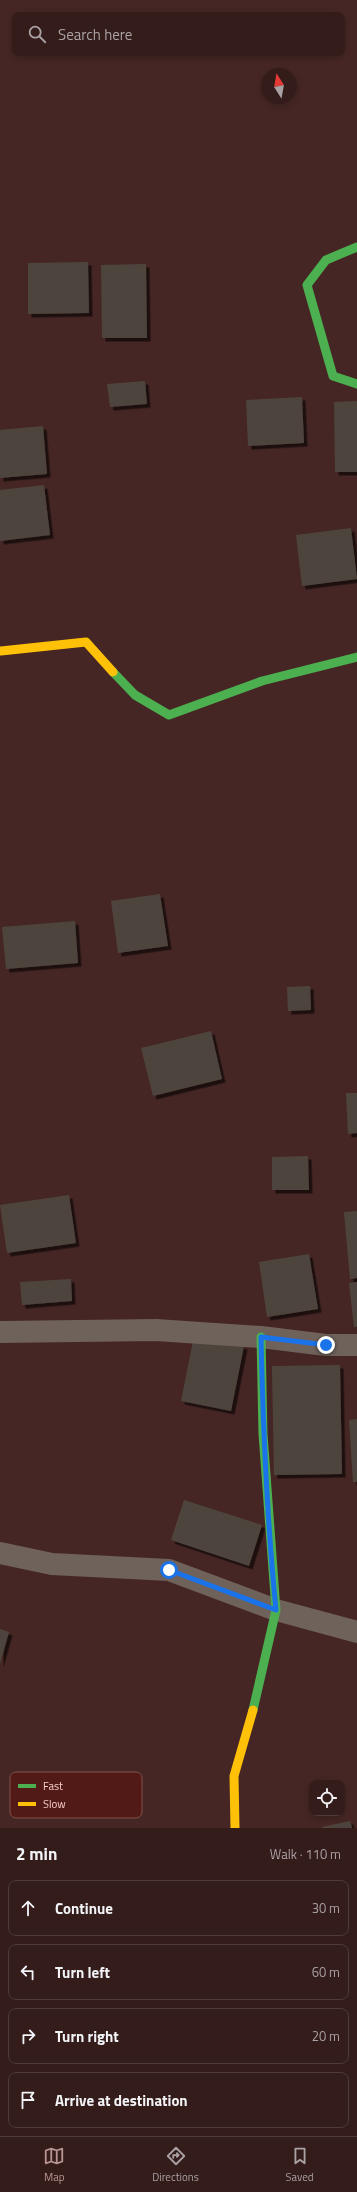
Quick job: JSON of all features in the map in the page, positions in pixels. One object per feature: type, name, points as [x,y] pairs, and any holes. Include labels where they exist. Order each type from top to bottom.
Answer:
[{"type":"street","points":[[357,247],[326,260],[307,285],[332,376],[357,384]]},
{"type":"street","points":[[1,651],[86,642],[135,695],[169,715],[262,681],[357,657]]},
{"type":"street","points":[[0,1332],[156,1330],[261,1337],[326,1345],[357,1345]]},
{"type":"street","points":[[235,1828],[234,1776],[253,1712],[276,1610],[270,1549],[263,1434],[261,1337]]},
{"type":"street","points":[[0,1553],[52,1564],[169,1570],[276,1610],[357,1632]]},
{"type":"building","points":[[88,262],[89,313],[28,314],[28,263]]},
{"type":"building","points":[[146,264],[147,338],[102,338],[101,265]]},
{"type":"building","points":[[145,381],[147,404],[110,407],[107,384]]},
{"type":"building","points":[[302,397],[304,443],[248,446],[246,400]]},
{"type":"building","points":[[357,401],[357,472],[335,472],[334,402]]},
{"type":"building","points":[[43,426],[47,474],[0,478],[0,430]]},
{"type":"building","points":[[44,485],[50,535],[0,541],[0,490]]},
{"type":"building","points":[[351,528],[357,579],[302,586],[296,535]]},
{"type":"building","points":[[160,894],[168,946],[118,953],[111,901]]},
{"type":"building","points":[[75,921],[78,963],[6,969],[2,927]]},
{"type":"building","points":[[310,986],[311,1010],[288,1011],[287,987]]},
{"type":"building","points":[[211,1031],[222,1079],[153,1096],[141,1048]]},
{"type":"building","points":[[346,1093],[357,1093],[357,1133],[348,1134]]},
{"type":"building","points":[[308,1156],[309,1190],[272,1190],[272,1157]]},
{"type":"building","points":[[69,1195],[76,1243],[7,1253],[0,1205]]},
{"type":"building","points":[[357,1211],[357,1278],[350,1279],[344,1212]]},
{"type":"building","points":[[309,1254],[318,1309],[267,1317],[259,1262]]},
{"type":"building","points":[[71,1279],[72,1301],[22,1305],[20,1282]]},
{"type":"building","points":[[357,1282],[357,1327],[354,1327],[349,1283]]},
{"type":"building","points":[[194,1336],[244,1346],[231,1411],[181,1401]]},
{"type":"building","points":[[340,1365],[342,1474],[274,1475],[272,1366]]},
{"type":"building","points":[[357,1419],[357,1482],[353,1482],[349,1420]]},
{"type":"building","points":[[184,1500],[262,1525],[249,1566],[171,1540]]},
{"type":"building","points":[[0,1629],[9,1632],[0,1664]]},
{"type":"building","points":[[350,1821],[352,1828],[322,1828],[322,1827]]},
{"type":"traffic: fast","points":[[357,247],[326,260],[307,285],[333,376],[357,384]]},
{"type":"traffic: fast","points":[[113,672],[135,695],[169,715],[262,681],[357,657]]},
{"type":"traffic: fast","points":[[253,1710],[276,1610],[263,1434],[261,1337]]},
{"type":"traffic: slow","points":[[1,651],[86,642],[113,672]]},
{"type":"traffic: slow","points":[[235,1828],[234,1776],[253,1710]]},
{"type":"route","points":[[169,1570],[276,1610],[270,1549],[263,1434],[261,1337],[326,1345]]}]
